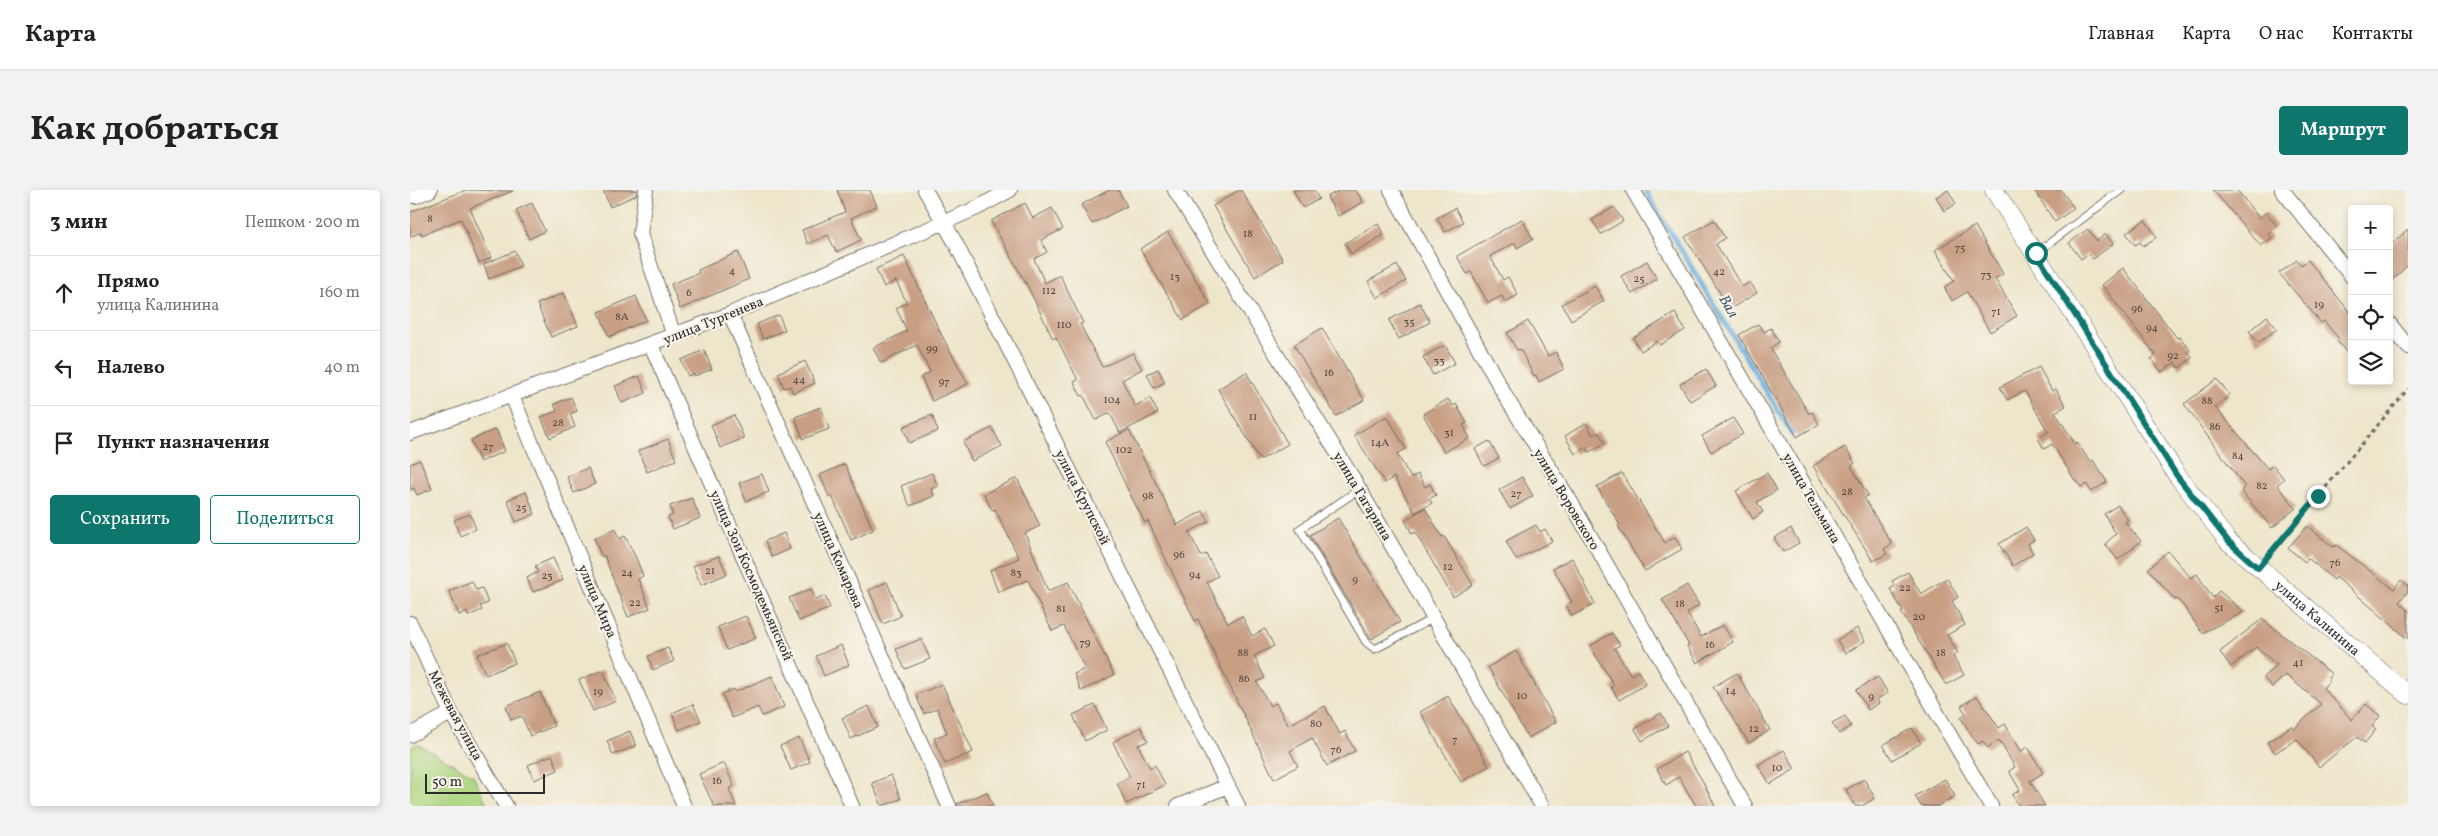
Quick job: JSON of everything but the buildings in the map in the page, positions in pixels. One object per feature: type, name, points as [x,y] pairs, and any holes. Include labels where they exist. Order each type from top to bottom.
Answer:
[{"type":"street","points":[[410,196],[416,196],[430,190]]},
{"type":"street","points":[[646,190],[640,234],[674,336]]},
{"type":"street","name":"улица Крупской","points":[[926,190],[960,251],[1238,806]]},
{"type":"street","name":"улица Тургенева","points":[[410,433],[730,314],[977,208],[1010,190]]},
{"type":"street","name":"улица Гагарина","points":[[1175,190],[1360,489],[1542,806]]},
{"type":"street","name":"улица Воровского","points":[[1391,190],[1507,399],[1569,499],[1703,729],[1745,806]]},
{"type":"street","name":"улица Тельмана","points":[[1633,190],[1991,806]]},
{"type":"street","name":"улица Калинина","points":[[1994,190],[2177,476],[2228,541],[2408,695]]},
{"type":"street","points":[[2282,190],[2348,272]]},
{"type":"street","name":"улица Комарова","points":[[730,314],[949,806]]},
{"type":"street","points":[[2393,329],[2408,347]]},
{"type":"street","name":"улица Зои Космодемьянской","points":[[651,344],[852,806]]},
{"type":"street","name":"улица Мира","points":[[512,396],[684,806]]},
{"type":"street","name":"Межевая улица","points":[[410,622],[452,713],[506,806]]},
{"type":"street","points":[[410,735],[452,713]]},
{"type":"street","points":[[1178,806],[1228,786]]},
{"type":"lane","points":[[2036,253],[2121,190]]},
{"type":"lane","points":[[1360,489],[1300,529],[1366,642],[1375,649],[1434,618]]},
{"type":"path","points":[[2258,568],[2408,389]]},
{"type":"green space","points":[[417,744],[473,775],[488,806],[410,806],[410,748]]},
{"type":"waterway","name":"Вал","points":[[1645,190],[1792,434]]},
{"type":"route","points":[[2036,253],[2177,476],[2228,541],[2258,568],[2318,496]]}]
